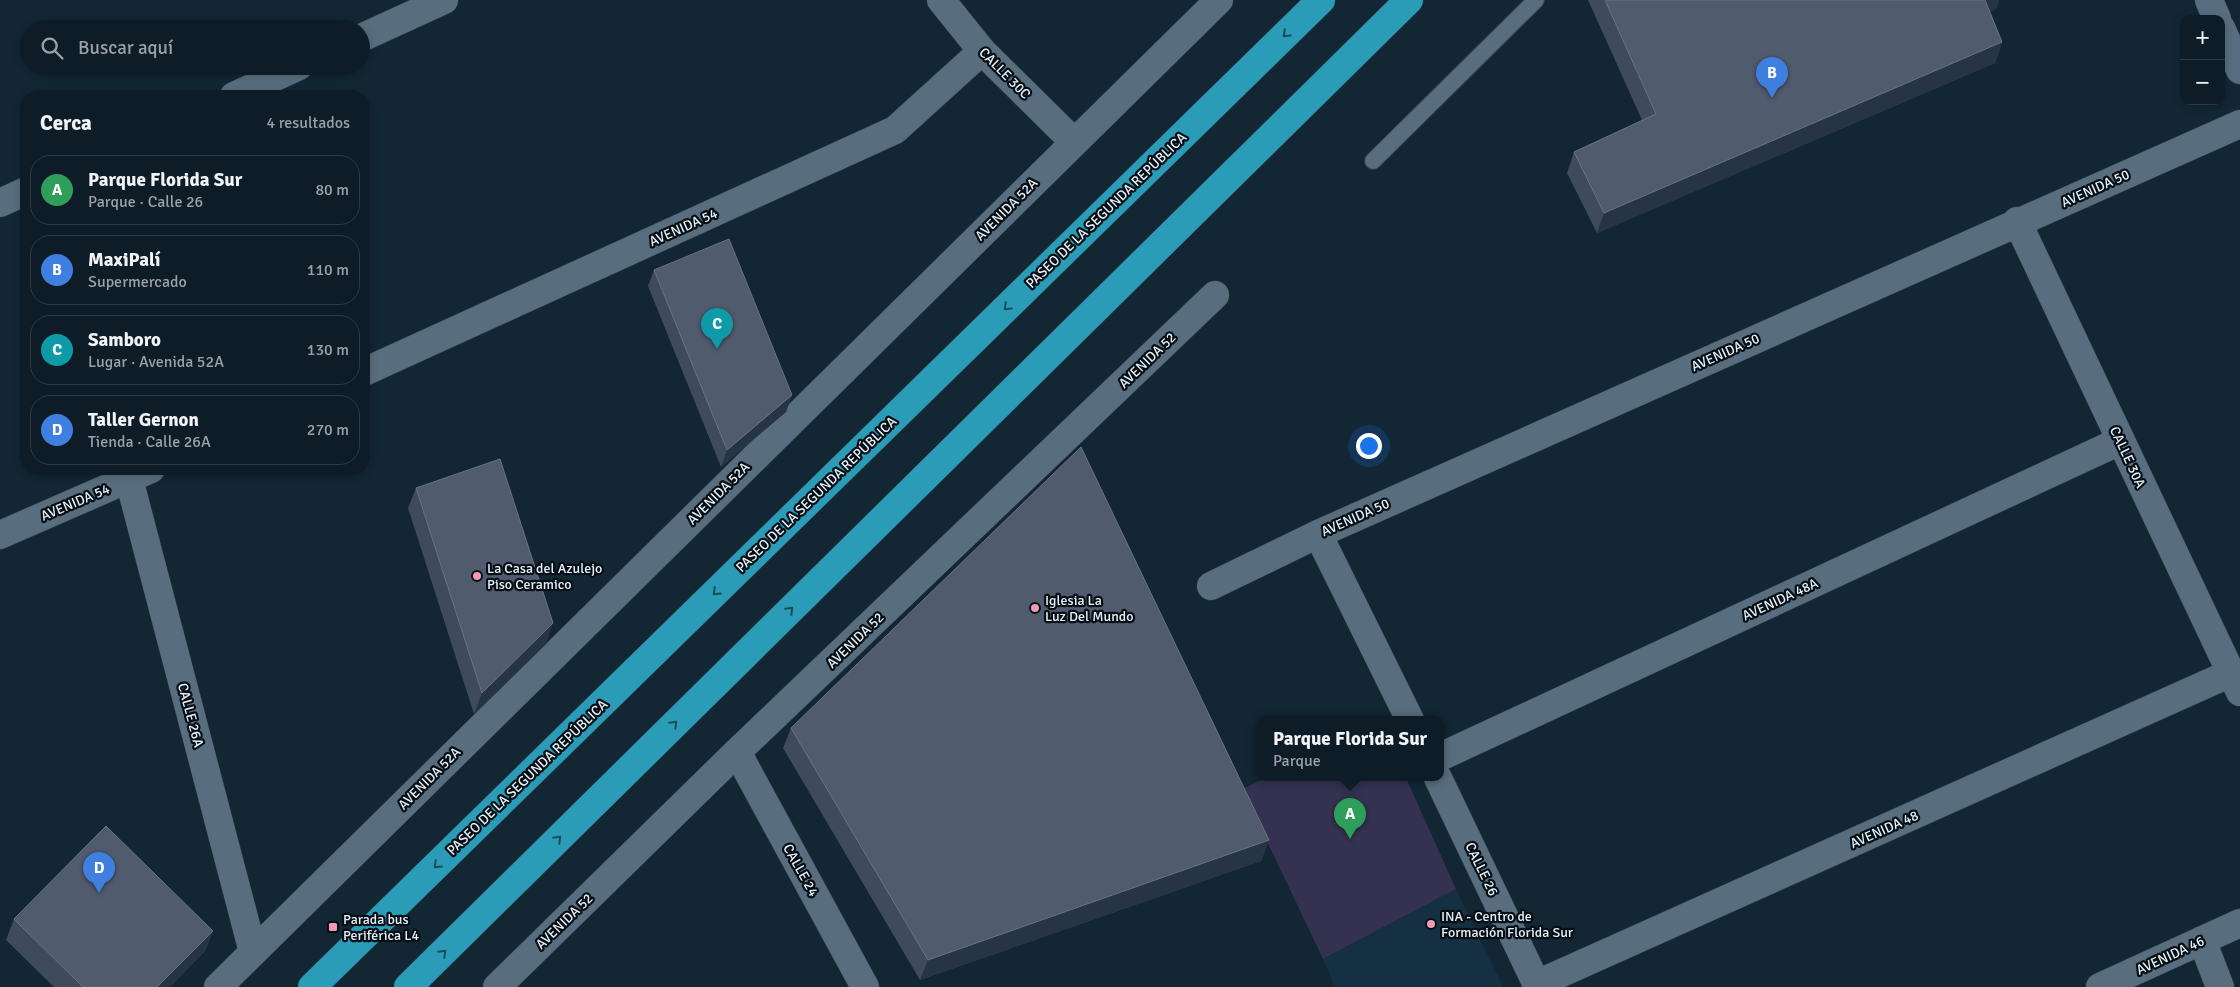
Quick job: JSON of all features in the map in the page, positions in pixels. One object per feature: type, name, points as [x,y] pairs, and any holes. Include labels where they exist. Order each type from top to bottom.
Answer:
[{"type":"highway","name":"PASEO DE LA SEGUNDA REPÚBLICA","points":[[312,987],[1321,0]]},
{"type":"highway","points":[[408,987],[1409,0]]},
{"type":"street","points":[[370,34],[444,0]]},
{"type":"street","name":"CALLE 30C","points":[[941,0],[982,51],[1074,142]]},
{"type":"street","name":"AVENIDA 52A","points":[[218,987],[1219,0]]},
{"type":"street","points":[[2209,0],[2215,15]]},
{"type":"street","points":[[2225,37],[2240,70]]},
{"type":"street","name":"AVENIDA 54","points":[[370,369],[895,130],[982,51]]},
{"type":"street","points":[[247,90],[280,75]]},
{"type":"street","name":"AVENIDA 50","points":[[1212,586],[1318,534],[2017,221],[2240,124]]},
{"type":"street","points":[[0,204],[20,195]]},
{"type":"street","name":"CALLE 30A","points":[[2017,221],[2236,683]]},
{"type":"street","name":"AVENIDA 52","points":[[497,987],[737,752],[1215,295]]},
{"type":"street","name":"AVENIDA 48A","points":[[1444,755],[2120,441]]},
{"type":"street","name":"AVENIDA 54","points":[[0,535],[138,475]]},
{"type":"street","name":"CALLE 26A","points":[[140,475],[253,952]]},
{"type":"street","points":[[1318,534],[1408,716]]},
{"type":"street","name":"AVENIDA 48","points":[[1538,985],[2236,683]]},
{"type":"street","name":"CALLE 24","points":[[737,752],[866,987]]},
{"type":"street","name":"CALLE 26","points":[[1439,781],[1538,985]]},
{"type":"street","name":"AVENIDA 46","points":[[2100,987],[2240,923]]},
{"type":"street","points":[[2202,940],[2220,987]]},
{"type":"lane","points":[[1373,161],[1536,0]]},
{"type":"shaded area","points":[[1259,781],[1407,781],[1456,889],[1323,959],[1242,789]]},
{"type":"shaded area","name":"INA - Centro de Formación Florida Sur","points":[[1456,889],[1503,987],[1335,987],[1323,959]]},
{"type":"building","points":[[1605,0],[1985,0],[2002,42],[1604,213],[1574,152],[1656,114]]},
{"type":"building","points":[[729,239],[792,395],[727,450],[654,270]]},
{"type":"building","name":"Iglesia La Luz Del Mundo","points":[[1081,447],[1269,840],[928,960],[791,728]]},
{"type":"building","name":"La Casa del Azulejo Piso Ceramico","points":[[500,459],[553,623],[482,693],[416,488]]},
{"type":"building","points":[[106,826],[213,931],[157,987],[83,987],[14,919]]},
{"type":"place","name":"MaxiPalí","points":[[1772,98]]},
{"type":"place","name":"Samboro","points":[[717,349]]},
{"type":"place","name":"La Casa del Azulejo Piso Ceramico","points":[[477,576]]},
{"type":"place","name":"Iglesia La Luz Del Mundo","points":[[1035,608]]},
{"type":"place","name":"Parque Florida Sur","points":[[1350,839]]},
{"type":"place","name":"Taller Gernon","points":[[99,893]]},
{"type":"place","name":"INA - Centro de Formación Florida Sur","points":[[1431,924]]},
{"type":"place","name":"Parada bus Periférica L4","points":[[333,927]]}]
